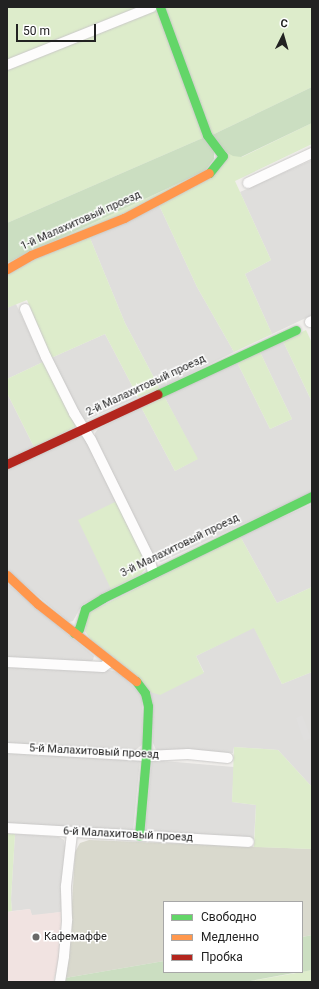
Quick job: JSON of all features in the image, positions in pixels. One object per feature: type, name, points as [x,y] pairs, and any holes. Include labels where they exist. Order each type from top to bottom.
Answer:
[{"type":"street","points":[[7,65],[152,7]]},
{"type":"street","name":"1-й Малахитовый проезд","points":[[7,269],[31,255],[124,218],[207,175],[223,156],[207,135],[160,7]]},
{"type":"street","points":[[248,183],[312,153]]},
{"type":"street","points":[[25,309],[46,357],[84,430],[91,440],[149,558],[153,572]]},
{"type":"street","name":"2-й Малахитовый проезд","points":[[7,464],[84,430],[296,330]]},
{"type":"street","name":"3-й Малахитовый проезд","points":[[74,633],[79,629],[85,609],[103,598],[153,572],[312,496]]},
{"type":"street","points":[[7,575],[38,604],[110,662],[136,680],[145,693],[148,706],[146,756],[139,836]]},
{"type":"street","points":[[7,662],[103,667],[110,662]]},
{"type":"street","name":"5-й Малахитовый проезд","points":[[7,748],[146,756],[188,754],[228,758]]},
{"type":"street","name":"6-й Малахитовый проезд","points":[[7,828],[249,842]]},
{"type":"street","points":[[60,982],[67,919],[66,886],[72,832]]},
{"type":"shaded area","points":[[312,160],[312,315],[272,334],[245,274],[271,260],[240,192]]},
{"type":"shaded area","points":[[159,205],[197,287],[234,352],[160,389],[125,323],[90,238]]},
{"type":"shaded area","points":[[16,304],[43,362],[7,379],[7,308]]},
{"type":"shaded area","points":[[105,334],[138,397],[86,420],[82,418],[51,358]]},
{"type":"shaded area","points":[[283,341],[312,402],[312,492],[161,562],[157,561],[152,556],[95,439],[95,433],[98,429],[141,407],[175,471],[197,459],[164,396],[237,362],[270,429],[292,419],[260,352]]},
{"type":"shaded area","points":[[7,393],[34,447],[7,460]]},
{"type":"shaded area","points":[[79,436],[88,441],[117,501],[111,589],[82,605],[73,621],[69,622],[7,570],[7,469]]},
{"type":"shaded area","points":[[312,504],[312,587],[277,603],[240,536]]},
{"type":"shaded area","points":[[7,583],[94,656],[93,660],[90,662],[7,657]]},
{"type":"shaded area","points":[[254,627],[282,684],[312,672],[312,787],[278,750],[234,747],[233,753],[183,750],[159,751],[156,750],[153,743],[150,692],[204,672],[196,656]]},
{"type":"shaded area","points":[[7,666],[110,670],[120,673],[142,696],[143,744],[134,751],[7,743]]},
{"type":"shaded area","points":[[302,715],[311,738],[304,741],[296,718]]},
{"type":"shaded area","points":[[7,752],[140,760],[133,832],[7,825]]},
{"type":"shaded area","points":[[152,760],[234,767],[232,802],[256,805],[254,839],[145,833]]},
{"type":"shaded area","points":[[15,834],[59,837],[64,840],[65,847],[61,912],[32,916],[30,909],[12,911],[11,899]]},
{"type":"shaded area","points":[[89,840],[312,849],[312,935],[303,937],[303,901],[163,901],[163,961],[65,978],[69,956],[75,852],[80,843]]},
{"type":"shaded area","points":[[30,909],[32,915],[61,912],[60,958],[53,982],[7,982],[7,912]]},
{"type":"green space","points":[[7,7],[157,7],[205,137],[7,223]]},
{"type":"green space","points":[[162,7],[312,7],[312,87],[212,135]]},
{"type":"green space","points":[[312,87],[312,123],[241,157],[233,156],[226,152],[212,135]]},
{"type":"green space","points":[[312,123],[312,144],[235,181],[271,260],[245,274],[272,334],[234,352],[197,287],[159,205],[90,238],[125,323],[160,389],[138,397],[105,334],[51,358],[27,300],[7,308],[7,263],[205,171],[226,152],[242,157]]},
{"type":"green space","points":[[205,137],[214,148],[214,159],[205,171],[7,263],[7,223]]},
{"type":"green space","points":[[306,330],[312,343],[312,402],[283,341]]},
{"type":"green space","points":[[260,352],[292,419],[270,429],[237,362]]},
{"type":"green space","points":[[43,362],[75,421],[75,427],[34,447],[7,393],[7,379]]},
{"type":"green space","points":[[164,396],[198,459],[175,471],[141,407]]},
{"type":"green space","points":[[117,501],[146,558],[146,564],[145,569],[141,574],[111,589],[78,520]]},
{"type":"green space","points":[[240,536],[277,603],[312,587],[312,672],[282,684],[254,628],[196,656],[204,673],[160,695],[150,692],[91,640],[85,631],[88,613]]},
{"type":"green space","points":[[234,747],[278,750],[312,787],[312,849],[254,847],[256,805],[232,802]]},
{"type":"green space","points":[[7,833],[15,834],[11,899],[12,911],[7,912]]},
{"type":"green space","points":[[312,935],[312,970],[303,972],[303,937]]},
{"type":"green space","points":[[163,961],[163,973],[294,973],[245,982],[64,982],[65,978]]},
{"type":"green space","points":[[312,970],[312,982],[245,982],[303,973]]},
{"type":"traffic: fast","points":[[160,7],[207,135],[223,156],[209,173]]},
{"type":"traffic: fast","points":[[158,394],[296,330]]},
{"type":"traffic: fast","points":[[74,633],[79,629],[85,609],[103,598],[312,496]]},
{"type":"traffic: fast","points":[[136,681],[145,693],[148,706],[146,756],[139,836]]},
{"type":"traffic: slow","points":[[7,269],[31,255],[124,218],[209,173]]},
{"type":"traffic: slow","points":[[7,575],[38,604],[136,681]]},
{"type":"traffic: jam","points":[[7,464],[158,394]]},
{"type":"place","name":"Кафемаффе","points":[[36,937]]}]
